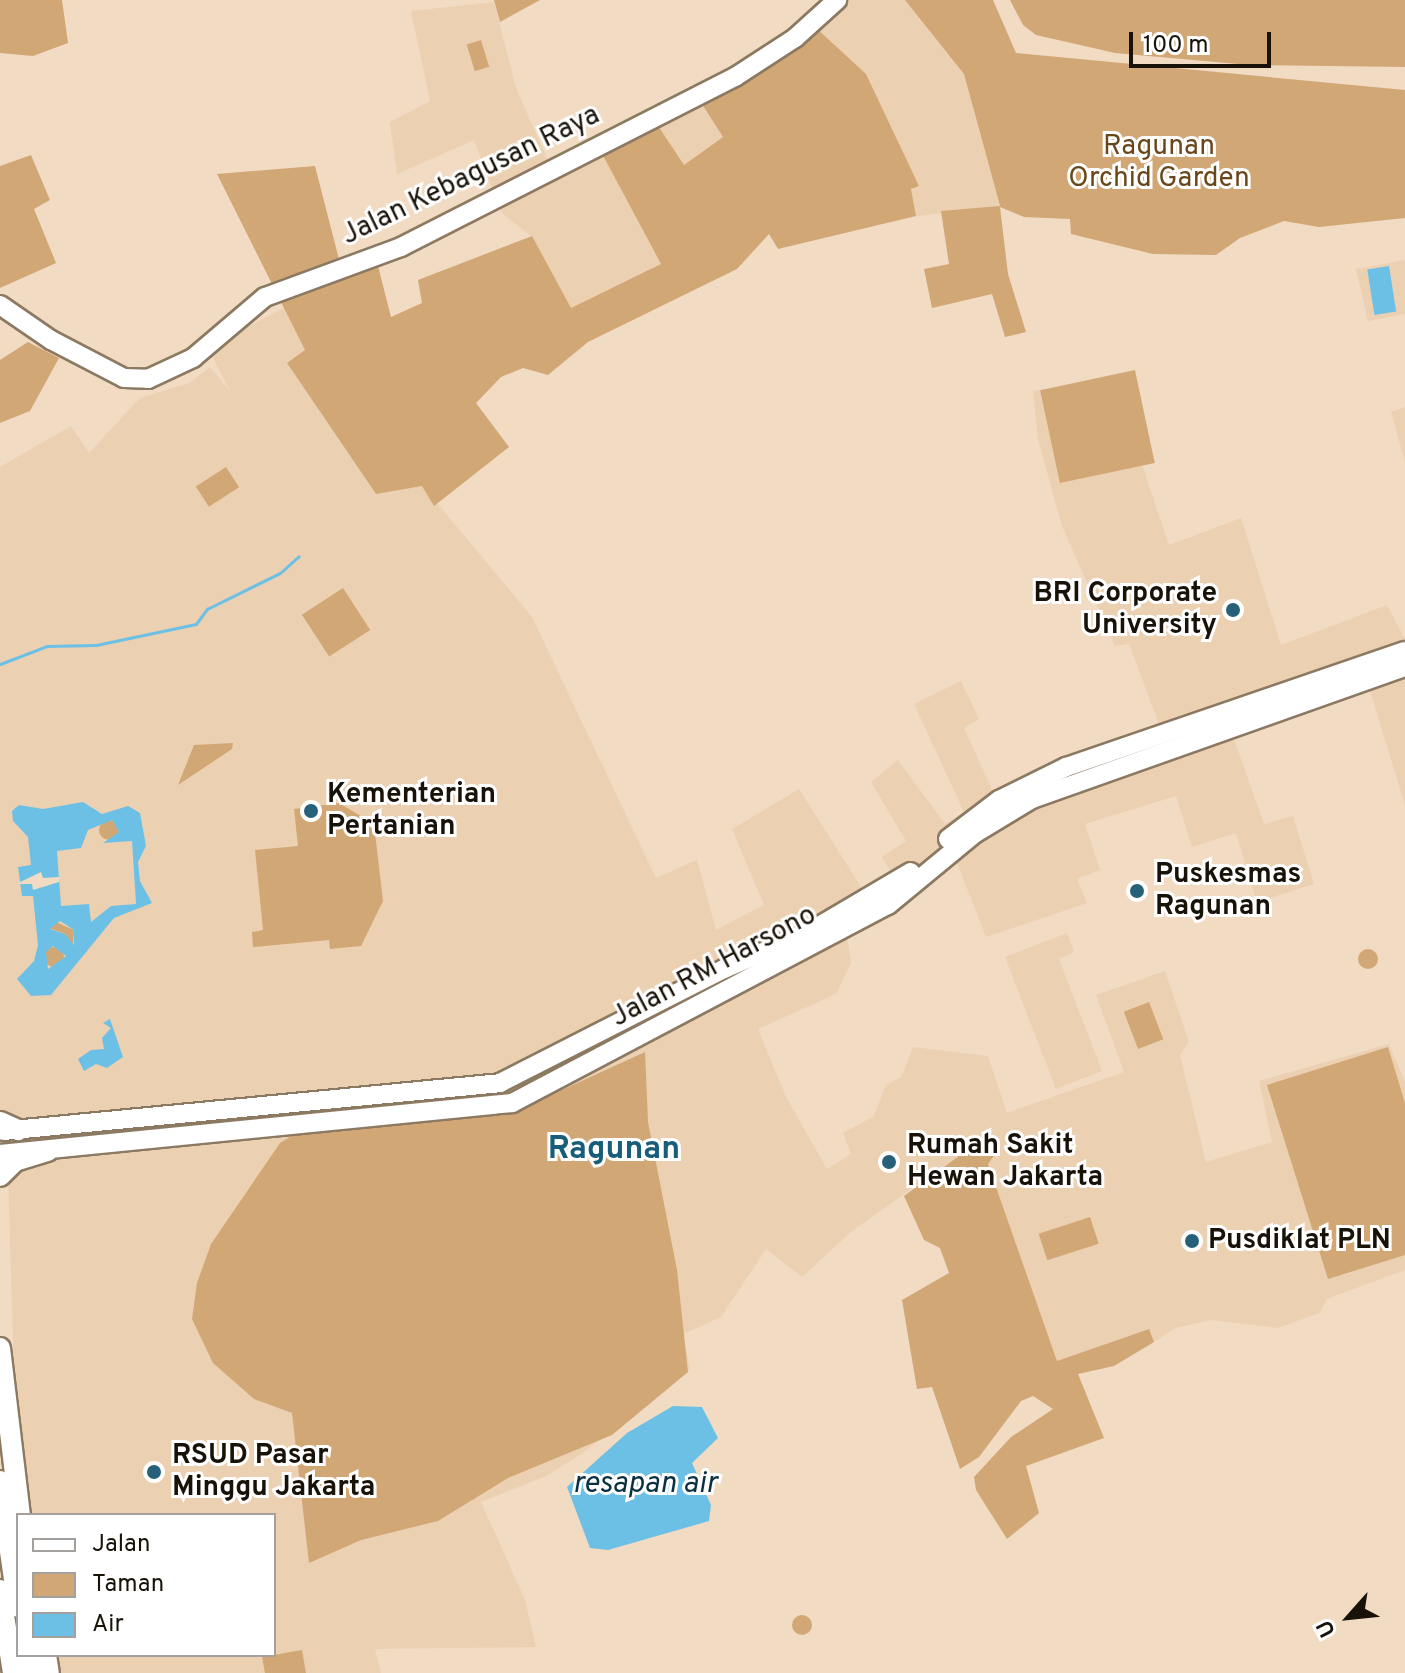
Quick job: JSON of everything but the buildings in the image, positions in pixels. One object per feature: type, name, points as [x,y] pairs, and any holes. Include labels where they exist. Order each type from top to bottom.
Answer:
[{"type":"highway","points":[[0,1176],[15,1161],[48,1151]]},
{"type":"highway","points":[[0,1348],[20,1513]]},
{"type":"highway","points":[[0,1481],[16,1593]]},
{"type":"highway","points":[[0,1590],[13,1673]]},
{"type":"main road","name":"Jalan Kebagusan Raya","points":[[0,305],[94,363],[130,381],[148,379],[193,358],[265,297],[401,247],[735,77],[795,38],[837,0]]},
{"type":"main road","name":"Jalan RM Harsono","points":[[0,1154],[512,1103],[888,905],[974,834],[1032,799],[1405,651]]},
{"type":"main road","name":"Jalan RM Harsono","points":[[6,1128],[500,1083],[887,889],[981,811],[1017,789],[1306,692],[1405,667]]},
{"type":"shaded area","points":[[845,0],[905,0],[942,40],[964,74],[1000,207],[916,216],[911,189],[919,186],[815,27]]},
{"type":"shaded area","points":[[494,2],[516,88],[552,170],[600,150],[661,264],[571,309],[532,237],[501,212],[474,140],[397,174],[390,122],[430,101],[411,11]]},
{"type":"shaded area","points":[[700,101],[723,137],[684,165],[655,121]]},
{"type":"shaded area","points":[[1405,260],[1405,314],[1368,321],[1356,269]]},
{"type":"shaded area","points":[[287,306],[314,356],[291,369],[376,494],[422,485],[532,617],[656,878],[697,860],[716,930],[764,905],[732,829],[799,789],[863,890],[892,875],[882,857],[906,841],[871,782],[898,760],[945,824],[964,812],[914,704],[961,681],[979,719],[964,728],[1003,814],[1164,758],[1160,727],[1129,644],[1115,646],[1062,526],[1038,439],[1033,391],[1126,377],[1138,453],[1169,545],[1241,518],[1281,645],[1387,605],[1405,639],[1405,805],[1368,684],[1223,708],[1264,824],[1293,816],[1314,884],[1257,902],[1236,833],[1192,847],[1176,796],[1085,824],[1100,870],[1077,879],[1087,903],[986,937],[954,855],[847,936],[851,963],[836,994],[758,1029],[786,1097],[827,1169],[851,1154],[843,1133],[874,1116],[886,1085],[901,1077],[913,1047],[988,1056],[1007,1113],[1124,1072],[1096,995],[1165,971],[1189,1042],[1180,1055],[1206,1162],[1272,1142],[1259,1081],[1389,1044],[1405,1082],[1405,1270],[1327,1299],[1319,1313],[1278,1328],[1211,1320],[1175,1328],[1154,1342],[1148,1329],[1057,1361],[988,1164],[996,1153],[989,1134],[852,1231],[802,1277],[766,1249],[721,1317],[683,1334],[690,1369],[583,1453],[546,1476],[481,1502],[525,1600],[536,1647],[375,1649],[381,1673],[55,1673],[52,1657],[276,1657],[276,1513],[31,1513],[15,1409],[8,1173],[0,1135],[0,467],[71,426],[89,453],[140,398],[189,383],[210,367],[230,391],[208,348]]},
{"type":"shaded area","points":[[1405,407],[1405,462],[1391,412]]},
{"type":"shaded area","points":[[1067,933],[1074,952],[1059,959],[1102,1071],[1056,1089],[1005,957]]},
{"type":"green space","points":[[0,0],[62,0],[68,43],[33,56],[0,53]]},
{"type":"green space","points":[[494,0],[540,0],[500,22]]},
{"type":"green space","name":"Ragunan Orchid Garden","points":[[905,0],[993,0],[1016,53],[1405,90],[1405,218],[1319,227],[1284,221],[1240,238],[1216,255],[1153,254],[1071,234],[1070,219],[1024,217],[1000,207],[1008,274],[1026,332],[1005,337],[992,294],[932,308],[924,269],[949,264],[941,211],[1000,206],[964,74]]},
{"type":"green space","points":[[1010,0],[1405,0],[1405,67],[1249,65],[1115,53],[1036,35],[1023,25]]},
{"type":"green space","points":[[815,27],[866,74],[919,186],[911,189],[916,216],[778,249],[769,234],[737,269],[588,342],[548,375],[523,368],[501,377],[476,403],[509,447],[434,506],[422,486],[376,494],[287,363],[305,350],[217,174],[315,166],[342,271],[376,258],[391,317],[422,303],[418,280],[532,236],[571,308],[661,264],[600,150],[655,121],[684,165],[723,137],[700,101]]},
{"type":"green space","points":[[481,40],[489,67],[475,71],[467,44]]},
{"type":"green space","points":[[31,155],[50,200],[34,209],[56,263],[0,288],[0,166]]},
{"type":"green space","points":[[28,342],[59,358],[30,411],[0,423],[0,360]]},
{"type":"green space","points":[[1135,370],[1155,463],[1060,483],[1040,390]]},
{"type":"green space","points":[[226,467],[239,487],[209,507],[196,487]]},
{"type":"green space","points":[[343,588],[370,630],[329,657],[302,615]]},
{"type":"green space","points":[[233,743],[232,749],[178,785],[194,745]]},
{"type":"green space","points":[[339,803],[374,824],[383,901],[361,946],[330,949],[329,940],[253,947],[252,932],[263,930],[255,850],[298,846],[294,809]]},
{"type":"green space","points":[[109,820],[116,823],[119,830],[116,837],[109,840],[102,837],[99,830],[102,823]]},
{"type":"green space","points":[[56,922],[74,930],[73,945],[65,934],[49,928]]},
{"type":"green space","points":[[54,947],[61,950],[64,957],[61,964],[54,967],[47,964],[44,957],[47,950]]},
{"type":"green space","points":[[1368,949],[1375,952],[1378,959],[1375,966],[1368,969],[1361,966],[1358,959],[1361,952]]},
{"type":"green space","points":[[1149,1002],[1163,1039],[1138,1049],[1124,1012]]},
{"type":"green space","points":[[1388,1047],[1405,1103],[1405,1255],[1328,1279],[1267,1085]]},
{"type":"green space","points":[[645,1052],[648,1122],[677,1270],[688,1372],[612,1435],[508,1478],[438,1521],[361,1540],[309,1563],[292,1413],[254,1399],[213,1363],[192,1319],[197,1283],[211,1244],[280,1143],[293,1135],[516,1111]]},
{"type":"green space","points":[[989,1134],[996,1153],[988,1164],[1057,1361],[1149,1329],[1154,1342],[1114,1366],[1078,1374],[1104,1438],[1026,1466],[1039,1513],[1007,1539],[976,1490],[974,1477],[1011,1437],[1053,1409],[1033,1396],[1021,1401],[979,1457],[960,1469],[932,1387],[917,1389],[902,1300],[949,1273],[940,1248],[924,1240],[904,1196]]},
{"type":"green space","points":[[1090,1217],[1099,1244],[1047,1260],[1039,1234]]},
{"type":"green space","points":[[798,1615],[806,1615],[812,1625],[806,1635],[798,1635],[792,1629],[792,1621]]},
{"type":"green space","points":[[302,1650],[306,1673],[265,1673],[262,1657],[276,1657]]},
{"type":"water","points":[[1389,266],[1396,311],[1374,315],[1367,269]]},
{"type":"water","points":[[83,802],[102,814],[128,806],[140,813],[146,846],[138,862],[140,881],[152,903],[114,918],[51,995],[31,996],[17,979],[34,961],[38,945],[33,896],[22,896],[18,867],[31,865],[28,837],[13,821],[12,811],[19,805],[43,809]],"holes":[[[112,820],[119,832],[103,843],[132,841],[136,904],[111,906],[91,922],[89,904],[61,906],[57,851],[81,848],[88,830]],[[60,921],[74,930],[74,945],[65,934],[50,929]],[[53,946],[66,956],[48,969],[46,952]]]},
{"type":"water","points":[[110,1019],[123,1057],[107,1068],[96,1064],[84,1071],[78,1059],[91,1050],[104,1049],[102,1038],[111,1028],[103,1023]]},
{"type":"water","name":"resapan air","points":[[673,1406],[702,1407],[718,1438],[692,1463],[711,1505],[709,1521],[608,1550],[590,1548],[567,1487],[627,1433]]},
{"type":"pier","points":[[41,872],[43,878],[59,877],[59,882],[33,890],[32,884],[16,884]]},
{"type":"waterway","points":[[0,664],[47,646],[96,645],[196,624],[207,609],[280,573],[299,556]]},
{"type":"place","name":"BRI Corporate University","points":[[1233,610]]},
{"type":"place","name":"Kementerian Pertanian","points":[[311,811]]},
{"type":"place","name":"Puskesmas Ragunan","points":[[1137,891]]},
{"type":"place","name":"Rumah Sakit Hewan Jakarta","points":[[889,1162]]},
{"type":"place","name":"Pusdiklat PLN","points":[[1192,1241]]},
{"type":"place","name":"RSUD Pasar Minggu Jakarta","points":[[154,1472]]},
{"type":"district","name":"Ragunan","points":[[614,1150]]}]
